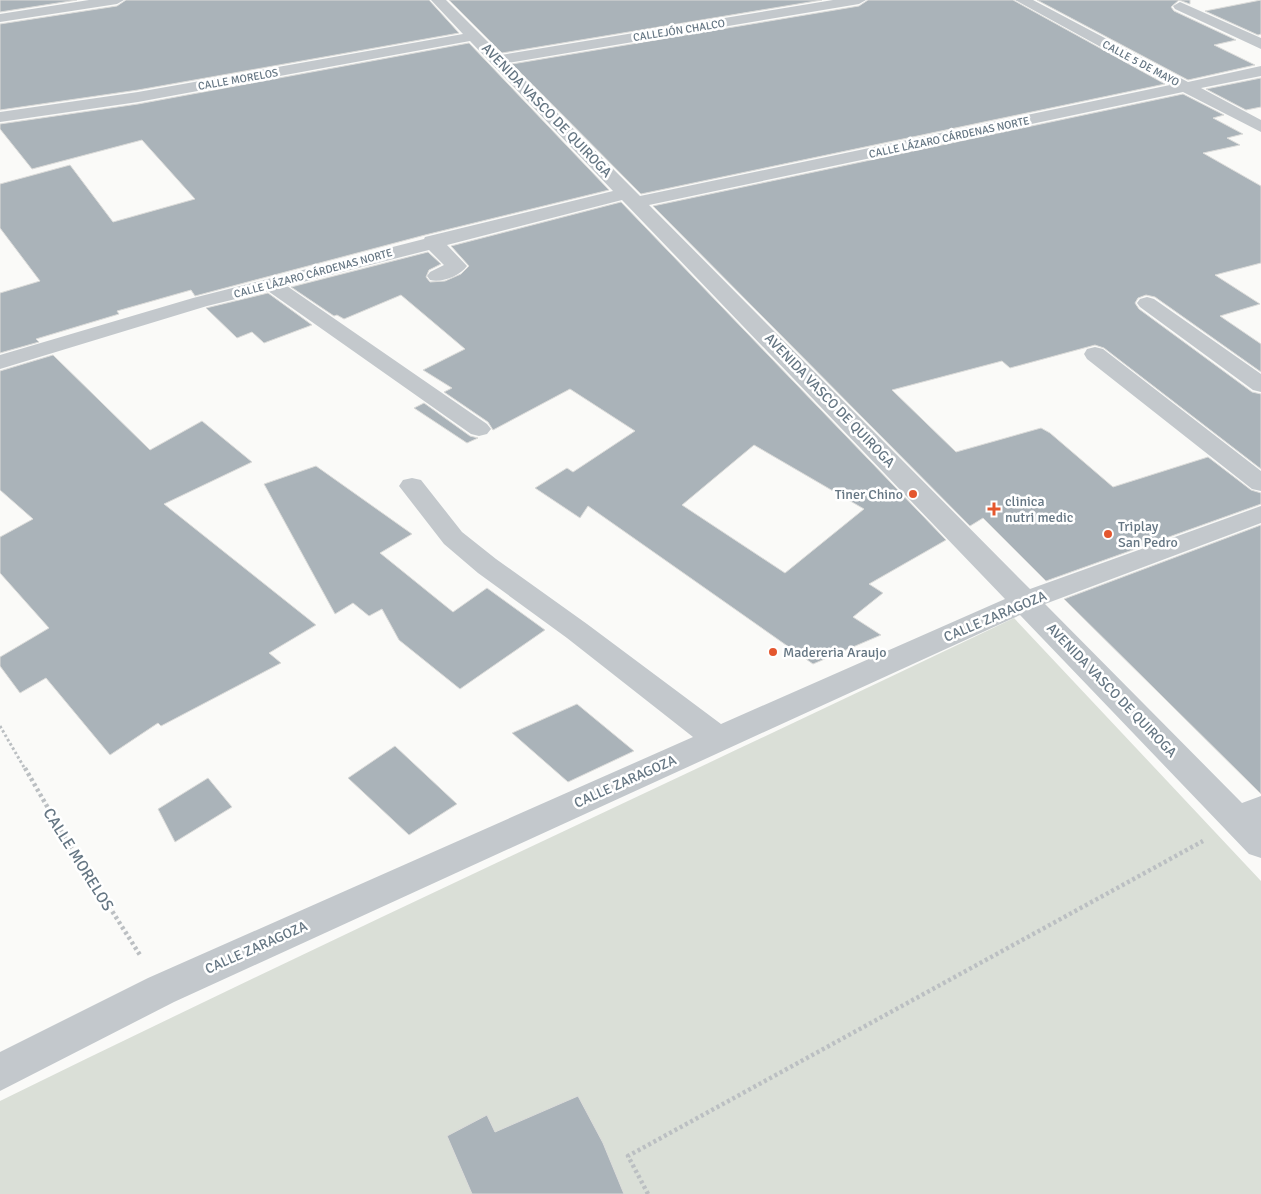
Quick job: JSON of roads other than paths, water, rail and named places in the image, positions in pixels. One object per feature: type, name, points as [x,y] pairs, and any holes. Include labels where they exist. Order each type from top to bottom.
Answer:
[{"type":"street","points":[[0,18],[118,0]]},
{"type":"street","name":"AVENIDA VASCO DE QUIROGA","points":[[438,0],[633,197],[1025,601],[1250,814],[1261,844]]},
{"type":"street","name":"CALLEJÓN CHALCO","points":[[499,60],[859,0]]},
{"type":"street","name":"CALLE 5 DE MAYO","points":[[1022,0],[1261,127]]},
{"type":"street","points":[[1180,6],[1261,44]]},
{"type":"street","name":"CALLE MORELOS","points":[[0,117],[138,97],[475,36]]},
{"type":"street","name":"CALLE LÁZARO CÁRDENAS NORTE","points":[[0,362],[200,302],[432,241],[633,197],[1261,71]]},
{"type":"street","points":[[432,241],[457,266],[438,276]]},
{"type":"street","points":[[271,284],[479,429]]},
{"type":"street","points":[[1148,302],[1261,385]]},
{"type":"street","points":[[1095,354],[1261,483]]},
{"type":"street","points":[[412,486],[453,538],[487,566],[577,631],[718,740]]},
{"type":"street","name":"CALLE ZARAGOZA","points":[[0,1072],[161,990],[1025,601],[1261,514]]},
{"type":"place","name":"Tiner Chino","points":[[913,494]]},
{"type":"place","name":"clinica nutri medic","points":[[994,509]]},
{"type":"place","name":"Triplay San Pedro","points":[[1108,534]]},
{"type":"place","name":"Madereria Araujo","points":[[773,652]]}]
